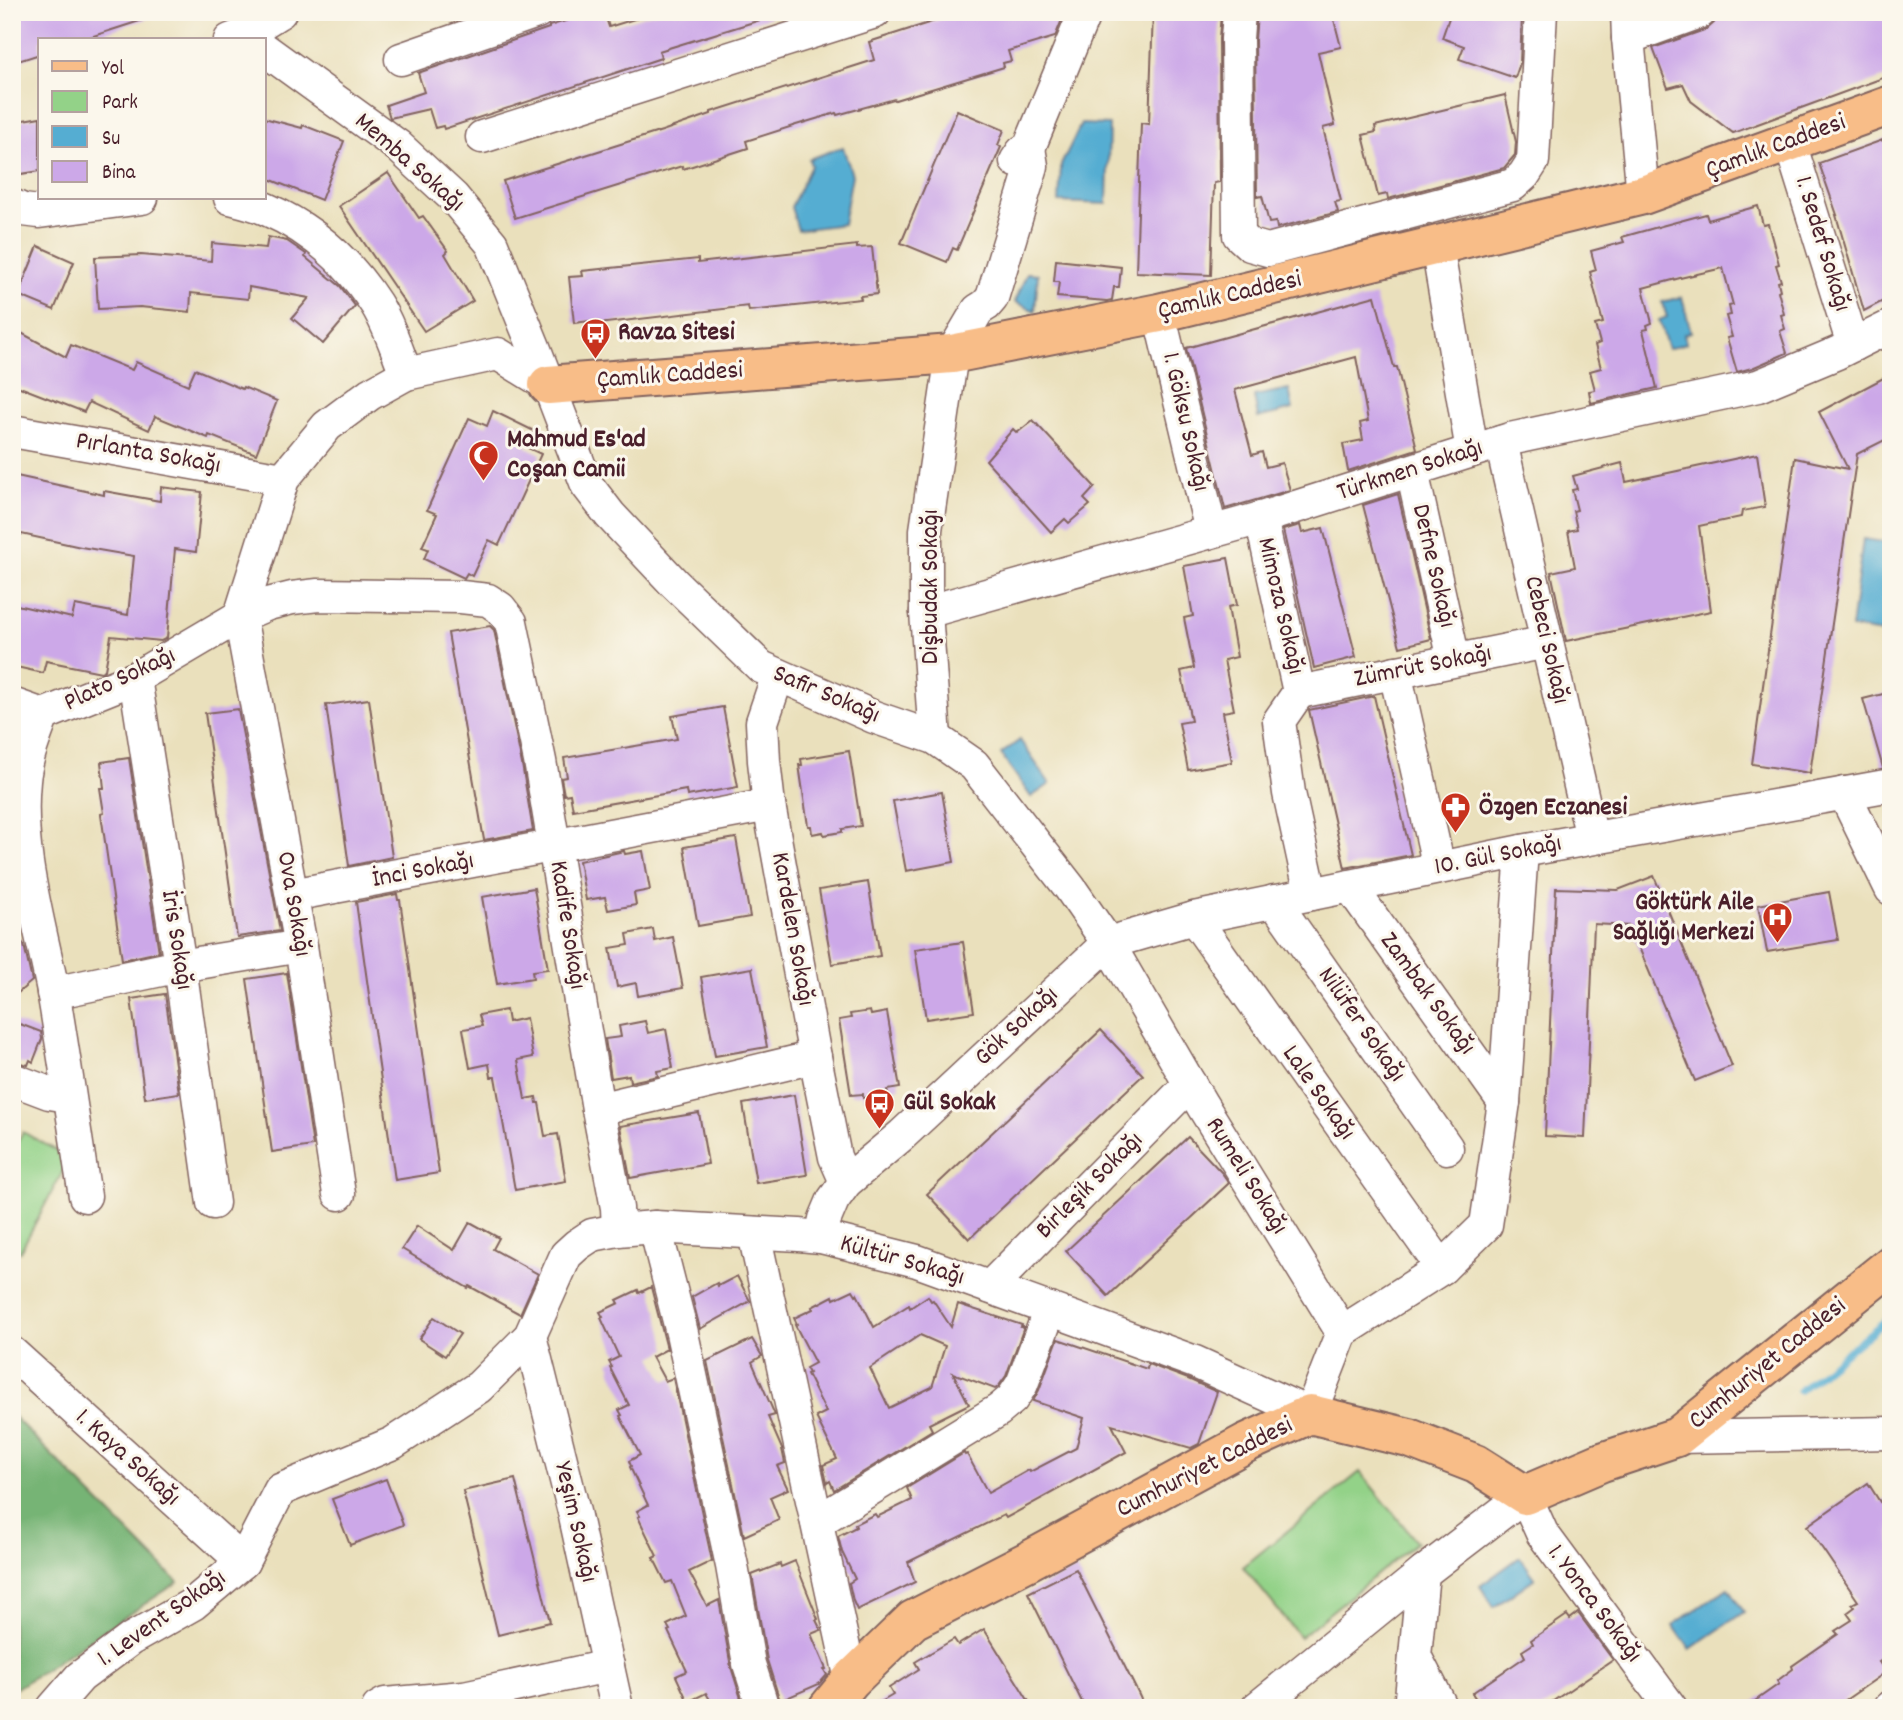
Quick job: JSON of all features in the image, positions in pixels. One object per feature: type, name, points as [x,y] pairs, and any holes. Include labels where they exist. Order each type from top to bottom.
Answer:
[{"type":"main road","name":"Çamlık Caddesi","points":[[548,385],[952,354],[1159,313],[1643,195],[1891,105]]},
{"type":"main road","name":"Cumhuriyet Caddesi","points":[[840,1694],[913,1620],[1246,1443],[1310,1414],[1420,1443],[1476,1464],[1525,1495],[1602,1462],[1677,1437],[1891,1265]]},
{"type":"street","points":[[250,38],[280,12]]},
{"type":"street","points":[[401,59],[537,12]]},
{"type":"street","points":[[482,137],[875,12]]},
{"type":"street","points":[[952,354],[978,310],[972,298],[972,289],[1017,157],[1029,148],[1085,12]]},
{"type":"street","points":[[1239,12],[1239,235],[1250,245],[1268,250],[1513,185],[1534,161],[1541,12]]},
{"type":"street","points":[[1643,195],[1627,25],[1700,12]]},
{"type":"street","name":"Memba Sokağı","points":[[266,54],[397,146],[453,197],[492,244],[548,385]]},
{"type":"street","name":"1. Sedef Sokağı","points":[[1790,143],[1853,345]]},
{"type":"street","points":[[12,205],[39,212],[127,200]]},
{"type":"street","points":[[236,200],[265,209],[302,228],[328,248],[352,272],[376,305],[406,374]]},
{"type":"street","name":"Cebeci Sokağı","points":[[1437,246],[1487,447],[1547,642],[1592,838]]},
{"type":"street","name":"1. Göksu Sokağı","points":[[1159,313],[1211,531]]},
{"type":"street","name":"Türkmen Sokağı","points":[[926,612],[1261,518],[1487,447],[1758,386],[1838,354],[1891,326]]},
{"type":"street","points":[[240,616],[283,479],[327,426],[370,394],[406,374],[498,354],[548,385]]},
{"type":"street","name":"Dişbudak Sokağı","points":[[935,738],[926,612],[926,530],[952,354]]},
{"type":"street","name":"Safir Sokağı","points":[[548,385],[587,485],[610,515],[674,583],[761,667],[874,717],[935,738],[974,765],[1070,888],[1108,943]]},
{"type":"street","name":"Pırlanta Sokağı","points":[[12,431],[283,479]]},
{"type":"street","name":"Defne Sokağı","points":[[1412,471],[1454,660]]},
{"type":"street","name":"Mimoza Sokağı","points":[[1261,518],[1299,692],[1279,721],[1289,793],[1311,894]]},
{"type":"street","name":"Plato Sokağı","points":[[85,1196],[53,993],[21,879],[24,779],[43,715],[135,678],[240,616],[268,604],[292,598],[318,595],[461,597],[488,600],[500,608],[511,622]]},
{"type":"street","name":"Ova Sokağı","points":[[240,616],[301,946],[339,1194]]},
{"type":"street","name":"Kadife Sokağı","points":[[511,622],[540,761],[617,1208],[618,1230]]},
{"type":"street","name":"Zümrüt Sokağı","points":[[1299,692],[1547,642]]},
{"type":"street","points":[[1395,672],[1439,868]]},
{"type":"street","name":"Kardelen Sokağı","points":[[778,674],[762,722],[769,805],[835,1157],[846,1182]]},
{"type":"street","name":"İris Sokağı","points":[[135,678],[180,966],[213,1203]]},
{"type":"street","points":[[12,704],[43,715]]},
{"type":"street","name":"10. Gül Sokağı","points":[[1108,943],[1194,918],[1522,850],[1891,785]]},
{"type":"street","points":[[1844,793],[1891,889]]},
{"type":"street","name":"İnci Sokağı","points":[[292,895],[769,805]]},
{"type":"street","points":[[1310,1414],[1342,1332],[1442,1268],[1486,1225],[1504,1102],[1522,850]]},
{"type":"street","name":"Zambak Sokağı","points":[[1350,886],[1504,1102]]},
{"type":"street","name":"Nilüfer Sokağı","points":[[1275,901],[1447,1149]]},
{"type":"street","name":"Lale Sokağı","points":[[1194,918],[1442,1268]]},
{"type":"street","name":"Rumeli Sokağı","points":[[1108,943],[1190,1084],[1342,1332]]},
{"type":"street","name":"Gök Sokağı","points":[[821,1237],[833,1200],[846,1182],[902,1135],[1108,943]]},
{"type":"street","points":[[53,993],[180,966],[301,946]]},
{"type":"street","points":[[598,1109],[815,1057]]},
{"type":"street","points":[[12,1079],[49,1093],[69,1096]]},
{"type":"street","name":"Birleşik Sokağı","points":[[990,1287],[1190,1084]]},
{"type":"street","points":[[656,1227],[682,1333],[729,1553],[749,1664],[763,1708]]},
{"type":"street","name":"Kültür Sokağı","points":[[530,1336],[566,1255],[592,1235],[656,1227],[821,1237],[917,1261],[990,1287],[1195,1362],[1310,1414]]},
{"type":"street","points":[[754,1233],[817,1522],[840,1694]]},
{"type":"street","points":[[817,1522],[999,1410],[1012,1399],[1022,1384],[1050,1309]]},
{"type":"street","name":"1. Levent Sokağı","points":[[53,1708],[80,1677],[131,1639],[193,1604],[243,1562],[281,1490],[393,1443],[480,1387],[530,1336]]},
{"type":"street","name":"Yeşim Sokağı","points":[[530,1336],[574,1512],[617,1708]]},
{"type":"street","name":"1. Kaya Sokağı","points":[[12,1353],[243,1562]]},
{"type":"street","points":[[1677,1437],[1891,1433]]},
{"type":"street","points":[[1257,1708],[1423,1573],[1525,1495]]},
{"type":"street","name":"1. Yonca Sokağı","points":[[1525,1495],[1542,1533],[1671,1708]]},
{"type":"street","points":[[1410,1708],[1423,1573]]},
{"type":"street","points":[[1415,1657],[1443,1708]]},
{"type":"street","points":[[378,1708],[386,1704],[464,1697],[608,1666]]},
{"type":"green space","points":[[23,1132],[70,1158],[20,1252],[12,1248],[12,1151]]},
{"type":"green space","points":[[12,1415],[178,1582],[12,1691]]},
{"type":"green space","points":[[1360,1472],[1417,1542],[1300,1637],[1243,1567]]},
{"type":"water","points":[[1081,124],[1109,125],[1107,204],[1059,202],[1061,165]]},
{"type":"water","points":[[843,147],[852,175],[843,224],[798,230],[791,207],[811,166],[809,159]]},
{"type":"water","points":[[1027,273],[1038,274],[1035,311],[1015,302]]},
{"type":"water","points":[[1682,297],[1691,332],[1684,334],[1686,343],[1668,349],[1659,320],[1667,317],[1662,302]]},
{"type":"water","points":[[1289,389],[1293,409],[1258,418],[1254,396]]},
{"type":"water","points":[[1863,539],[1891,543],[1891,577],[1883,633],[1851,628]]},
{"type":"water","points":[[1020,740],[1050,784],[1031,797],[1001,754]]},
{"type":"water","points":[[1520,1557],[1535,1578],[1494,1607],[1480,1586]]},
{"type":"water","points":[[1728,1588],[1744,1612],[1690,1649],[1673,1625]]},
{"type":"building","points":[[12,12],[154,12],[155,16],[87,38],[38,38],[38,55],[12,63]]},
{"type":"building","points":[[595,12],[604,12],[609,27],[657,12],[769,12],[770,17],[659,51],[661,58],[444,129],[443,126],[435,128],[429,109],[390,118],[386,105],[424,92],[418,73]]},
{"type":"building","points":[[963,12],[1065,12],[1055,37],[1008,51],[1011,61],[1003,63],[1004,67],[895,100],[796,125],[746,141],[748,148],[515,218],[503,181],[874,60],[869,42]]},
{"type":"building","points":[[1153,12],[1221,13],[1220,182],[1214,183],[1211,275],[1136,272],[1141,123],[1149,124]]},
{"type":"building","points":[[1261,12],[1332,12],[1341,47],[1318,52],[1335,125],[1323,128],[1341,201],[1335,202],[1338,212],[1277,228],[1276,222],[1269,223],[1262,196],[1257,197],[1255,40],[1257,14],[1262,14]]},
{"type":"building","points":[[1451,12],[1515,12],[1522,15],[1520,63],[1515,78],[1459,59],[1464,46],[1442,38]]},
{"type":"building","points":[[1891,12],[1891,75],[1733,133],[1691,101],[1683,84],[1668,88],[1653,48],[1707,29],[1718,14]]},
{"type":"building","points":[[1505,95],[1516,142],[1515,155],[1504,168],[1388,199],[1387,194],[1378,196],[1363,135],[1376,132],[1375,126]]},
{"type":"building","points":[[957,110],[1004,130],[998,145],[1001,147],[957,250],[953,248],[947,262],[901,243]]},
{"type":"building","points":[[38,117],[38,171],[21,174],[12,122]]},
{"type":"building","points":[[266,119],[302,128],[303,125],[344,141],[321,200],[266,178]]},
{"type":"building","points":[[1891,137],[1891,297],[1864,311],[1819,163]]},
{"type":"building","points":[[388,173],[419,218],[423,216],[448,251],[445,254],[473,301],[424,331],[339,206]]},
{"type":"building","points":[[1758,206],[1763,225],[1768,224],[1779,264],[1776,265],[1781,281],[1778,282],[1778,291],[1785,329],[1780,331],[1787,353],[1737,372],[1727,338],[1732,337],[1726,316],[1731,315],[1729,306],[1733,305],[1723,268],[1680,278],[1643,288],[1652,323],[1647,325],[1648,329],[1643,330],[1657,388],[1591,403],[1589,391],[1595,390],[1590,371],[1601,368],[1595,345],[1600,343],[1595,325],[1603,323],[1590,272],[1596,270],[1591,251],[1624,242],[1622,237],[1665,225],[1706,214],[1708,220]]},
{"type":"building","points":[[268,237],[287,241],[306,254],[305,257],[340,286],[355,306],[323,344],[292,318],[309,298],[249,287],[248,299],[191,293],[190,312],[140,307],[98,309],[95,257],[141,255],[211,261],[212,243],[266,248]]},
{"type":"building","points":[[857,245],[857,248],[872,247],[877,294],[860,296],[861,299],[749,311],[748,306],[590,325],[589,321],[574,323],[569,277],[583,276],[582,271],[698,259],[698,263]]},
{"type":"building","points":[[38,246],[74,262],[54,310],[18,295]]},
{"type":"building","points":[[1056,260],[1121,267],[1119,287],[1114,287],[1112,300],[1057,297],[1059,282],[1054,282]]},
{"type":"building","points":[[1375,296],[1394,367],[1397,367],[1417,449],[1348,471],[1343,444],[1363,440],[1360,423],[1368,421],[1356,357],[1235,390],[1252,455],[1262,452],[1266,467],[1282,463],[1290,490],[1225,509],[1186,348]]},
{"type":"building","points":[[12,328],[66,357],[71,345],[132,370],[136,362],[188,385],[195,369],[277,401],[256,454],[155,416],[149,430],[89,402],[84,412],[12,384]]},
{"type":"building","points":[[1891,374],[1891,437],[1857,454],[1810,773],[1752,764],[1795,458],[1848,469],[1819,412]]},
{"type":"building","name":"Mahmud Es'ad Coşan Camii","points":[[493,411],[534,431],[526,447],[541,454],[499,545],[489,540],[472,576],[467,573],[464,578],[424,559],[428,549],[422,547],[437,514],[427,510],[469,418],[487,426]]},
{"type":"building","points":[[1033,420],[1095,487],[1084,499],[1090,505],[1069,523],[1065,519],[1051,532],[986,460],[1013,429],[1017,433]]},
{"type":"building","points":[[1757,454],[1765,507],[1742,511],[1741,517],[1699,526],[1711,611],[1566,641],[1551,572],[1575,567],[1568,531],[1577,529],[1573,511],[1577,510],[1572,490],[1577,489],[1573,476],[1622,463],[1626,482]]},
{"type":"building","points":[[12,475],[104,495],[104,491],[160,501],[161,487],[202,492],[196,552],[175,549],[167,638],[161,641],[111,636],[105,670],[101,672],[46,661],[43,673],[12,666],[12,624],[17,605],[72,618],[75,605],[128,615],[134,556],[12,532]]},
{"type":"building","points":[[1398,494],[1431,639],[1400,647],[1363,505]]},
{"type":"building","points":[[1300,525],[1302,533],[1323,528],[1356,657],[1314,668],[1283,530]]},
{"type":"building","points":[[1228,558],[1237,605],[1228,607],[1237,657],[1224,660],[1234,710],[1223,712],[1232,762],[1188,770],[1179,723],[1191,721],[1181,671],[1194,668],[1184,618],[1193,616],[1184,566]]},
{"type":"building","points":[[490,626],[494,630],[533,831],[484,840],[448,633]]},
{"type":"building","points":[[1891,692],[1891,767],[1883,768],[1863,699]]},
{"type":"building","points":[[1374,696],[1411,855],[1345,868],[1309,710]]},
{"type":"building","points":[[369,699],[392,857],[349,866],[326,705]]},
{"type":"building","points":[[723,707],[738,787],[687,796],[686,790],[573,810],[570,794],[564,795],[561,778],[567,777],[564,758],[677,739],[672,716]]},
{"type":"building","points":[[238,709],[280,931],[237,937],[205,713]]},
{"type":"building","points":[[849,751],[861,826],[824,835],[823,832],[812,834],[811,826],[808,826],[799,765],[802,765],[801,759]]},
{"type":"building","points":[[129,758],[159,952],[122,960],[101,814],[104,813],[100,788],[104,788],[101,762]]},
{"type":"building","points":[[942,792],[954,862],[906,871],[893,801]]},
{"type":"building","points":[[736,838],[750,917],[698,926],[684,847]]},
{"type":"building","points":[[624,851],[625,854],[643,851],[650,890],[634,893],[636,905],[608,910],[605,897],[586,900],[579,861]]},
{"type":"building","points":[[1654,876],[1732,1066],[1695,1081],[1630,926],[1594,924],[1585,1138],[1545,1136],[1556,888],[1618,890]]},
{"type":"building","points":[[868,882],[880,956],[832,964],[819,890]]},
{"type":"building","points":[[534,888],[548,969],[532,971],[533,978],[497,984],[482,897]]},
{"type":"building","points":[[1829,892],[1838,940],[1767,952],[1758,905]]},
{"type":"building","points":[[397,894],[439,1173],[395,1180],[356,902]]},
{"type":"building","points":[[653,929],[655,941],[673,937],[683,988],[638,996],[636,983],[617,987],[610,948],[629,945],[627,934]]},
{"type":"building","points":[[12,930],[24,945],[32,981],[12,998]]},
{"type":"building","points":[[963,942],[974,1012],[926,1019],[915,949]]},
{"type":"building","points":[[752,968],[767,1047],[715,1056],[701,977]]},
{"type":"building","points":[[287,973],[313,1146],[272,1152],[247,979]]},
{"type":"building","points":[[165,994],[179,1093],[145,1098],[131,999]]},
{"type":"building","points":[[506,1010],[508,1022],[526,1018],[533,1057],[518,1060],[525,1099],[536,1097],[545,1136],[558,1134],[566,1181],[515,1190],[495,1077],[491,1077],[489,1064],[470,1068],[463,1029],[482,1026],[479,1015]]},
{"type":"building","points":[[870,1011],[871,1015],[887,1012],[900,1088],[887,1090],[888,1094],[863,1098],[863,1094],[851,1095],[839,1020],[851,1018],[850,1014]]},
{"type":"building","points":[[12,1021],[41,1032],[42,1039],[33,1062],[30,1060],[28,1065],[12,1061]]},
{"type":"building","points":[[645,1021],[648,1033],[666,1029],[673,1068],[657,1071],[658,1076],[630,1082],[629,1075],[611,1078],[605,1039],[621,1037],[619,1026]]},
{"type":"building","points":[[1101,1030],[1143,1075],[969,1239],[927,1194]]},
{"type":"building","points":[[794,1095],[807,1175],[756,1183],[743,1104]]},
{"type":"building","points":[[699,1113],[708,1164],[630,1178],[620,1126]]},
{"type":"building","points":[[1188,1137],[1229,1183],[1108,1296],[1066,1251]]},
{"type":"building","points":[[470,1222],[499,1238],[493,1249],[538,1274],[520,1314],[469,1286],[468,1288],[402,1249],[417,1226],[454,1250]]},
{"type":"building","points":[[737,1276],[750,1301],[700,1329],[692,1297],[717,1283],[718,1286]]},
{"type":"building","points":[[651,1287],[667,1349],[652,1357],[665,1381],[673,1378],[712,1561],[689,1572],[707,1606],[719,1600],[731,1667],[744,1708],[715,1708],[706,1693],[688,1702],[676,1676],[687,1671],[667,1625],[686,1616],[672,1581],[666,1583],[653,1558],[657,1556],[638,1517],[640,1516],[637,1511],[648,1505],[629,1461],[640,1455],[620,1416],[622,1415],[619,1410],[629,1405],[610,1368],[612,1367],[609,1362],[619,1357],[600,1312],[619,1303],[617,1300]]},
{"type":"building","points":[[853,1290],[874,1327],[928,1296],[951,1327],[958,1304],[1024,1327],[1006,1376],[998,1387],[995,1389],[953,1373],[969,1404],[929,1424],[932,1430],[834,1490],[830,1481],[827,1483],[823,1465],[837,1459],[816,1417],[826,1412],[806,1368],[815,1363],[794,1318],[833,1296],[834,1299]],"holes":[[[920,1335],[945,1346],[932,1387],[889,1408],[870,1368]]]},
{"type":"building","points":[[434,1317],[460,1334],[445,1356],[419,1339]]},
{"type":"building","points":[[752,1339],[762,1356],[752,1362],[775,1415],[768,1417],[782,1449],[785,1463],[777,1466],[788,1489],[770,1497],[779,1520],[744,1536],[707,1361]]},
{"type":"building","points":[[1058,1339],[1147,1369],[1148,1364],[1217,1392],[1199,1444],[1191,1448],[1112,1425],[1126,1452],[1006,1518],[1004,1515],[908,1562],[915,1582],[857,1610],[849,1583],[855,1579],[842,1552],[838,1536],[875,1514],[877,1517],[912,1500],[907,1488],[964,1453],[988,1493],[1076,1448],[1084,1418],[1033,1401]]},
{"type":"building","points":[[386,1479],[403,1525],[350,1545],[332,1499]]},
{"type":"building","points":[[515,1479],[550,1622],[498,1635],[463,1491]]},
{"type":"building","points":[[1868,1483],[1880,1502],[1891,1495],[1891,1654],[1879,1662],[1886,1672],[1834,1708],[1745,1708],[1779,1684],[1777,1681],[1793,1669],[1792,1666],[1838,1634],[1835,1631],[1852,1620],[1847,1613],[1855,1607],[1852,1604],[1858,1601],[1807,1526]]},
{"type":"building","points":[[795,1561],[818,1619],[816,1620],[821,1630],[811,1634],[827,1675],[819,1684],[780,1701],[767,1660],[752,1575]]},
{"type":"building","points":[[1076,1569],[1145,1708],[1085,1708],[1028,1593]]},
{"type":"building","points":[[1578,1613],[1613,1660],[1543,1708],[1482,1708],[1472,1693],[1525,1657],[1522,1651],[1533,1644],[1531,1640],[1567,1615],[1570,1619]]},
{"type":"building","points":[[984,1629],[1033,1708],[871,1708],[893,1695],[889,1688],[919,1669],[915,1662],[954,1639],[958,1645]]},
{"type":"waterway","points":[[1800,1390],[1891,1316]]},
{"type":"place","name":"Ravza Sitesi","points":[[595,360]]},
{"type":"place","name":"Mahmud Es'ad Coşan Camii","points":[[484,482]]},
{"type":"place","name":"Özgen Eczanesi","points":[[1456,835]]},
{"type":"place","name":"Göktürk Aile Sağlığı Merkezi","points":[[1777,945]]},
{"type":"place","name":"Gül Sokak","points":[[880,1130]]}]
